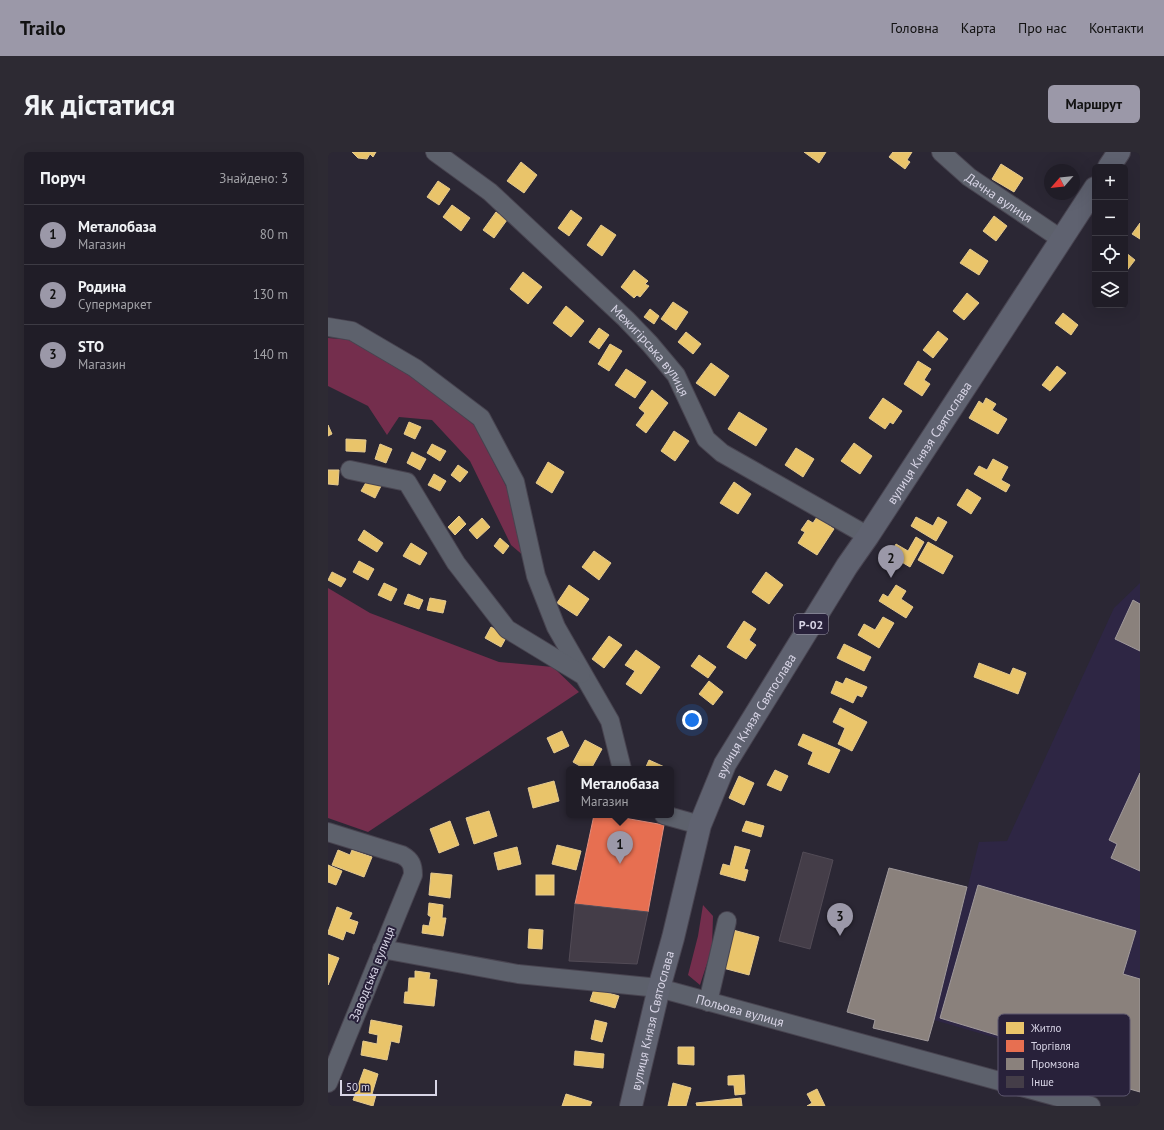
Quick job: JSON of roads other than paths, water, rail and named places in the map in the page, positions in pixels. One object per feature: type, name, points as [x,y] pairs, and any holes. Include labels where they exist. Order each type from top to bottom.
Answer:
[{"type":"main road","points":[[1111,164],[1119,152]]},
{"type":"main road","name":"вулиця Князя Святослава","points":[[631,1106],[700,825],[725,764],[847,566],[1092,192]]},
{"type":"street","name":"Межигірська вулиця","points":[[435,152],[490,192],[626,319],[650,344],[676,375],[706,439],[722,453],[868,536]]},
{"type":"street","name":"Дачна вулиця","points":[[941,152],[969,177],[1061,239]]},
{"type":"street","points":[[328,327],[352,331],[415,368],[481,418],[515,482],[536,576],[556,627],[610,721],[621,766]]},
{"type":"street","points":[[350,470],[407,482],[456,563],[507,629],[584,676]]},
{"type":"street","points":[[674,818],[700,825]]},
{"type":"street","name":"Заводська вулиця","points":[[328,832],[408,858],[412,864],[413,875],[328,1083]]},
{"type":"street","points":[[708,1002],[727,921]]},
{"type":"street","name":"Польова вулиця","points":[[382,949],[518,974],[659,988],[998,1081]]},
{"type":"street","name":"Польова вулиця","points":[[1054,1096],[1091,1106]]},
{"type":"place","name":"Родина","points":[[891,578]]},
{"type":"place","name":"Металобаза","points":[[620,864]]},
{"type":"place","name":"STO","points":[[840,936]]}]
